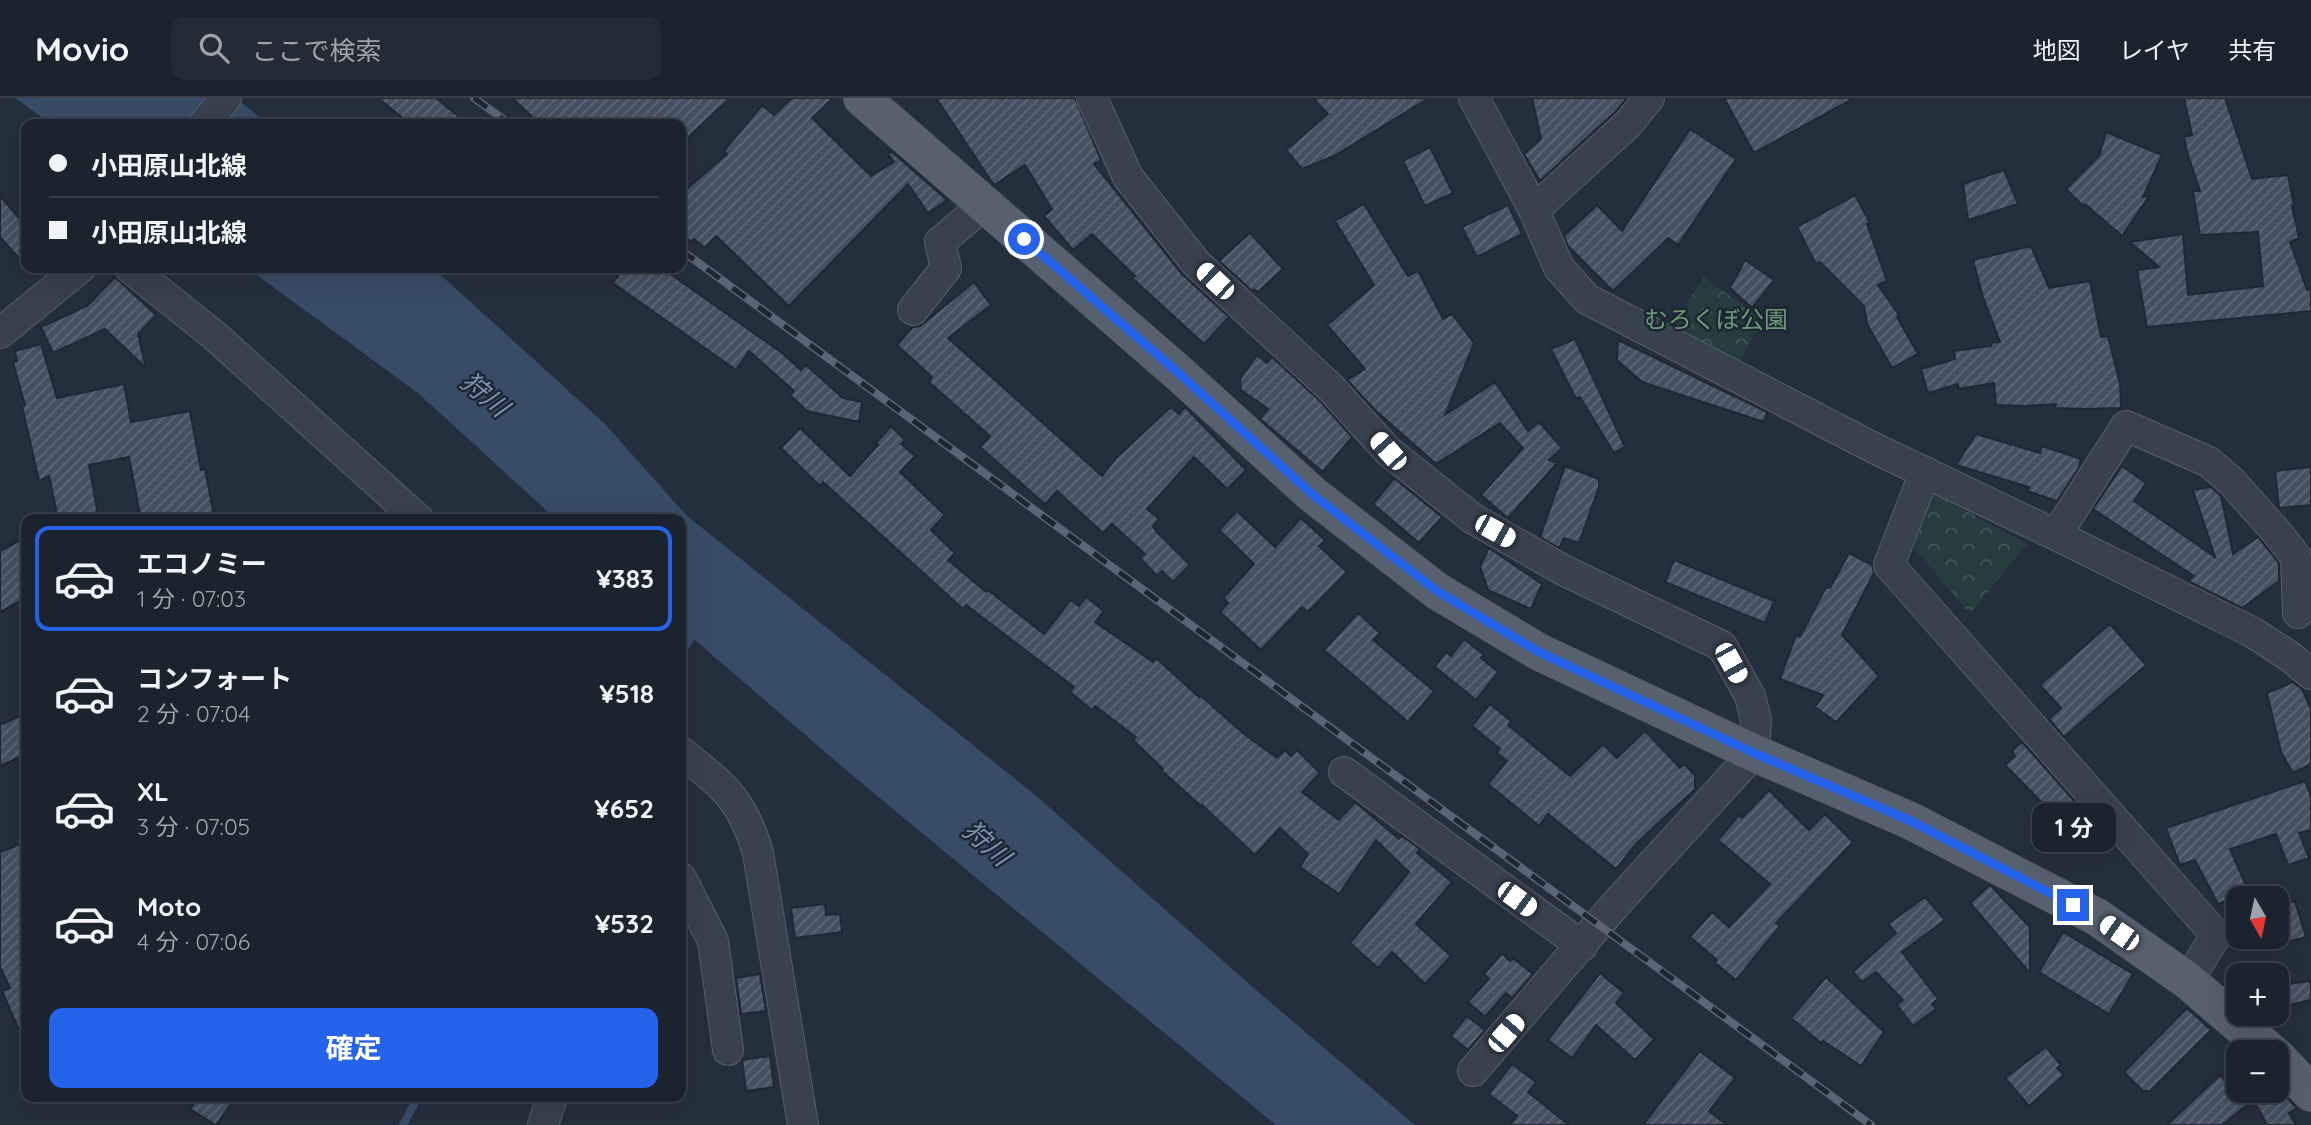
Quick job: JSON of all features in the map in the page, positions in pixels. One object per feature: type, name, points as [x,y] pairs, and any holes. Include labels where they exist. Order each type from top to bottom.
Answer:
[{"type":"main road","points":[[862,98],[1182,376],[1312,494],[1437,591],[1539,652],[1754,753],[1911,821],[2084,910],[2188,981],[2257,1040]]},
{"type":"main road","points":[[2289,1070],[2311,1093]]},
{"type":"street","points":[[208,119],[226,98]]},
{"type":"street","points":[[1092,98],[1128,177],[1180,246],[1195,263],[1331,388],[1388,451],[1472,518],[1563,570],[1722,646],[1750,696],[1756,720],[1754,753],[1615,905],[1473,1071]]},
{"type":"street","points":[[1474,98],[1534,210],[1559,268],[1587,299],[1744,382],[2252,632],[2311,674]]},
{"type":"street","points":[[1534,210],[1628,124],[1648,98]]},
{"type":"street","points":[[913,310],[946,268],[940,242],[985,204]]},
{"type":"street","points":[[0,333],[74,273]]},
{"type":"street","points":[[136,273],[215,336],[412,514]]},
{"type":"street","points":[[2056,535],[2126,426],[2209,462],[2232,482],[2280,535],[2296,557],[2305,613],[2274,619],[2252,632]]},
{"type":"street","points":[[1925,472],[1889,565],[2216,935],[2188,981]]},
{"type":"street","points":[[686,756],[727,790],[749,823],[758,853],[803,1125]]},
{"type":"street","points":[[1345,772],[1582,946]]},
{"type":"street","points":[[686,888],[713,941],[728,1050]]},
{"type":"street","points":[[542,1125],[550,1102]]},
{"type":"green space","name":"むろくぼ公園","points":[[1704,277],[1762,319],[1739,363],[1672,326]]},
{"type":"green space","points":[[1934,493],[2027,544],[1970,614],[1912,546]]},
{"type":"water","points":[[15,98],[236,98],[262,119],[44,119]]},
{"type":"water","name":"狩川","points":[[254,273],[439,273],[605,424],[685,514],[550,514],[418,393]]},
{"type":"water","name":"狩川","points":[[686,515],[1034,794],[1264,997],[1415,1125],[1276,1125],[853,776],[686,632]]},
{"type":"building","points":[[378,98],[436,98],[462,119],[404,119]]},
{"type":"building","points":[[512,98],[730,98],[686,139],[686,119],[535,119]]},
{"type":"building","points":[[792,98],[833,98],[812,118],[871,176],[894,162],[888,154],[891,151],[947,200],[928,213],[908,184],[789,306],[716,236],[705,248],[694,239],[691,242],[686,238],[686,190],[727,154],[724,151],[762,105],[774,115]]},
{"type":"building","points":[[936,98],[1075,98],[1101,160],[1094,164],[1182,274],[1229,317],[1204,344],[1132,278],[1135,276],[1092,234],[1073,250],[1044,216],[1052,209],[1025,165],[994,185]]},
{"type":"building","points":[[1313,98],[1429,98],[1334,156],[1302,169],[1286,150],[1328,114]]},
{"type":"building","points":[[1532,98],[1627,98],[1540,181],[1524,154],[1541,139]]},
{"type":"building","points":[[1724,98],[1854,98],[1754,153]]},
{"type":"building","points":[[2184,98],[2225,98],[2252,179],[2288,175],[2299,238],[2290,242],[2307,290],[2311,289],[2311,311],[2147,327],[2137,270],[2159,267],[2130,242],[2183,234],[2188,295],[2263,286],[2258,232],[2200,235],[2193,191],[2200,191],[2184,137],[2192,135]]},
{"type":"building","points":[[1690,129],[1736,159],[1678,245],[1668,238],[1613,291],[1568,246],[1564,236],[1597,205],[1622,231]]},
{"type":"building","points":[[2106,132],[2162,155],[2143,197],[2149,196],[2122,236],[2066,189],[2099,156]]},
{"type":"building","points":[[1430,147],[1453,193],[1425,206],[1403,161]]},
{"type":"building","points":[[2004,170],[2018,204],[1968,220],[1963,184]]},
{"type":"building","points":[[1855,195],[1870,223],[1867,224],[1887,281],[1878,285],[1899,315],[1897,317],[1918,354],[1892,368],[1867,324],[1864,306],[1820,262],[1816,264],[1797,227]]},
{"type":"building","points":[[0,196],[21,220],[21,260],[0,237]]},
{"type":"building","points":[[1364,204],[1408,276],[1418,271],[1443,319],[1452,314],[1474,343],[1445,415],[1495,382],[1528,431],[1539,422],[1562,448],[1549,460],[1557,463],[1508,518],[1481,495],[1523,448],[1500,423],[1436,464],[1375,410],[1347,380],[1365,369],[1327,325],[1374,285],[1335,221]]},
{"type":"building","points":[[1508,205],[1522,234],[1477,257],[1462,227]]},
{"type":"building","points":[[1250,233],[1283,269],[1258,292],[1254,289],[1252,291],[1219,261]]},
{"type":"building","points":[[2031,246],[2049,288],[2090,281],[2101,337],[2108,336],[2120,384],[2121,408],[2054,408],[2056,404],[1996,405],[1994,383],[1959,389],[1958,384],[1928,393],[1921,369],[1955,359],[1954,351],[1991,346],[1991,343],[2000,342],[1973,260]]},
{"type":"building","points":[[1745,260],[1774,280],[1752,308],[1730,288]]},
{"type":"building","points":[[620,273],[669,273],[782,353],[801,370],[806,365],[843,398],[862,402],[859,422],[807,411],[790,395],[794,391],[749,351],[736,370],[613,283]]},
{"type":"building","points":[[115,277],[156,315],[138,334],[146,368],[105,329],[53,353],[41,327],[87,306]]},
{"type":"building","points":[[974,282],[991,305],[948,338],[1102,476],[1116,458],[1171,407],[1179,414],[1185,407],[1246,470],[1227,489],[1194,457],[1147,509],[1159,519],[1153,526],[1157,532],[1190,565],[1173,582],[1162,571],[1157,576],[1140,558],[1145,554],[1112,524],[1103,533],[1057,491],[1045,504],[980,447],[990,436],[929,382],[932,377],[897,345],[913,327],[920,326]]},
{"type":"building","points":[[1575,339],[1625,447],[1614,453],[1580,397],[1576,399],[1551,349]]},
{"type":"building","points":[[1618,340],[1767,412],[1764,422],[1642,382],[1617,360]]},
{"type":"building","points":[[41,344],[57,398],[124,384],[131,422],[190,411],[201,470],[205,469],[214,514],[140,514],[129,457],[89,465],[98,514],[57,514],[49,476],[39,481],[22,406],[25,405],[13,362],[17,361],[15,351]]},
{"type":"building","points":[[1257,355],[1267,363],[1272,357],[1319,400],[1352,437],[1323,472],[1260,419],[1268,409],[1241,390],[1240,379]]},
{"type":"building","points":[[891,426],[905,440],[901,444],[915,456],[900,472],[945,515],[931,530],[955,553],[948,560],[986,592],[988,590],[1044,634],[1071,600],[1079,606],[1086,597],[1104,611],[1095,622],[1153,662],[1156,658],[1199,697],[1277,758],[1285,750],[1291,756],[1297,750],[1320,773],[1302,792],[1339,820],[1355,802],[1399,839],[1402,836],[1420,849],[1417,853],[1452,882],[1416,924],[1451,956],[1425,984],[1392,952],[1378,968],[1350,943],[1409,872],[1376,840],[1339,894],[1300,867],[1308,854],[1280,828],[1255,855],[1162,771],[1133,740],[1136,737],[1095,706],[1092,710],[1070,692],[1074,687],[966,605],[963,609],[823,482],[820,486],[781,448],[800,428],[850,476]]},
{"type":"building","points":[[1976,434],[2040,453],[2042,446],[2081,459],[2078,469],[2057,501],[2027,491],[2029,487],[1956,465]]},
{"type":"building","points":[[1565,466],[1599,479],[1599,487],[1579,543],[1564,538],[1559,548],[1540,537]]},
{"type":"building","points":[[2122,466],[2146,483],[2134,501],[2215,557],[2193,490],[2211,487],[2221,496],[2233,554],[2258,537],[2279,563],[2279,581],[2242,608],[2188,581],[2194,576],[2093,509]]},
{"type":"building","points":[[2311,467],[2311,505],[2279,508],[2275,471]]},
{"type":"building","points":[[1394,478],[1442,517],[1419,543],[1373,504]]},
{"type":"building","points":[[1237,511],[1275,547],[1301,518],[1325,540],[1319,546],[1347,572],[1308,612],[1302,607],[1261,650],[1220,612],[1228,603],[1223,598],[1254,564],[1219,530]]},
{"type":"building","points":[[21,540],[21,601],[0,612],[0,551]]},
{"type":"building","points":[[1489,548],[1542,584],[1531,609],[1488,590],[1480,566]]},
{"type":"building","points":[[1849,553],[1872,565],[1874,573],[1842,635],[1879,676],[1836,722],[1815,707],[1823,695],[1780,679],[1796,635],[1800,637],[1826,587],[1830,588]]},
{"type":"building","points":[[1674,560],[1774,601],[1765,623],[1665,582]]},
{"type":"building","points":[[1358,613],[1380,633],[1373,640],[1434,691],[1408,722],[1324,650]]},
{"type":"building","points":[[2110,624],[2146,665],[2064,737],[2049,719],[2061,708],[2040,685]]},
{"type":"building","points":[[1464,639],[1484,655],[1481,658],[1498,672],[1476,700],[1435,667],[1446,652],[1451,656]]},
{"type":"building","points":[[2293,682],[2302,689],[2311,709],[2311,764],[2293,773],[2281,752],[2267,693]]},
{"type":"building","points":[[1490,704],[1511,721],[1508,725],[1570,776],[1603,744],[1617,758],[1645,731],[1680,768],[1684,764],[1695,775],[1695,789],[1637,843],[1616,869],[1548,814],[1539,826],[1488,784],[1507,761],[1497,753],[1500,749],[1472,726]]},
{"type":"building","points":[[21,715],[21,756],[0,766],[0,725]]},
{"type":"building","points":[[2022,742],[2077,804],[2059,820],[2005,765],[2015,756],[2012,751]]},
{"type":"building","points":[[2305,781],[2311,796],[2311,830],[2299,833],[2309,858],[2288,865],[2276,834],[2230,849],[2246,886],[2226,886],[2226,901],[2218,904],[2195,860],[2180,865],[2166,828]]},
{"type":"building","points":[[1769,790],[1809,830],[1825,814],[1853,842],[1776,923],[1780,926],[1736,980],[1690,937],[1712,912],[1729,927],[1770,884],[1718,840],[1739,815],[1742,818]]},
{"type":"building","points":[[21,844],[21,1035],[2,991],[10,988],[0,967],[0,852]]},
{"type":"building","points":[[1990,885],[2030,927],[2030,973],[1970,903]]},
{"type":"building","points":[[1925,897],[1945,920],[1902,952],[1938,999],[1932,1004],[1936,1009],[1913,1026],[1897,1005],[1903,1000],[1876,972],[1862,982],[1853,972],[1896,933],[1888,924]]},
{"type":"building","points":[[2295,901],[2306,937],[2289,942],[2289,903]]},
{"type":"building","points":[[825,904],[826,915],[840,914],[842,932],[795,938],[791,908]]},
{"type":"building","points":[[2063,932],[2133,974],[2109,1014],[2039,972]]},
{"type":"building","points":[[1502,953],[1510,961],[1513,958],[1533,974],[1512,998],[1506,993],[1485,1017],[1468,1002],[1489,979],[1484,974]]},
{"type":"building","points":[[1600,973],[1624,993],[1616,1003],[1654,1039],[1635,1060],[1596,1025],[1572,1058],[1548,1040]]},
{"type":"building","points":[[760,974],[766,1011],[741,1014],[736,978]]},
{"type":"building","points":[[1826,977],[1884,1032],[1861,1066],[1823,1041],[1821,1043],[1791,1018]]},
{"type":"building","points":[[2311,981],[2311,1000],[2290,1005],[2289,984]]},
{"type":"building","points":[[2187,1008],[2211,1030],[2150,1091],[2143,1091],[2124,1072]]},
{"type":"building","points":[[1467,1016],[1485,1030],[1468,1050],[1451,1036]]},
{"type":"building","points":[[2046,1047],[2061,1065],[2057,1068],[2064,1075],[2029,1106],[2005,1078]]},
{"type":"building","points":[[1700,1051],[1735,1078],[1709,1111],[1727,1125],[1643,1125]]},
{"type":"building","points":[[770,1056],[774,1087],[746,1091],[742,1060]]},
{"type":"building","points":[[1512,1064],[1536,1082],[1528,1092],[1569,1125],[1510,1125],[1517,1116],[1489,1094]]},
{"type":"building","points":[[2220,1075],[2226,1082],[2226,1103],[2247,1105],[2222,1125],[2167,1125]]},
{"type":"building","points":[[2289,1100],[2297,1108],[2289,1113],[2296,1125],[2267,1125],[2255,1103],[2289,1103]]},
{"type":"building","points":[[195,1102],[232,1102],[216,1125],[190,1109]]},
{"type":"waterway","points":[[686,645],[695,630]]},
{"type":"waterway","points":[[403,1125],[415,1102]]},
{"type":"railway","points":[[474,98],[503,119]]},
{"type":"railway","points":[[686,254],[1871,1125]]},
{"type":"route","points":[[1024,239],[1182,376],[1312,494],[1437,591],[1539,652],[1754,753],[1911,821],[2073,905]]}]
